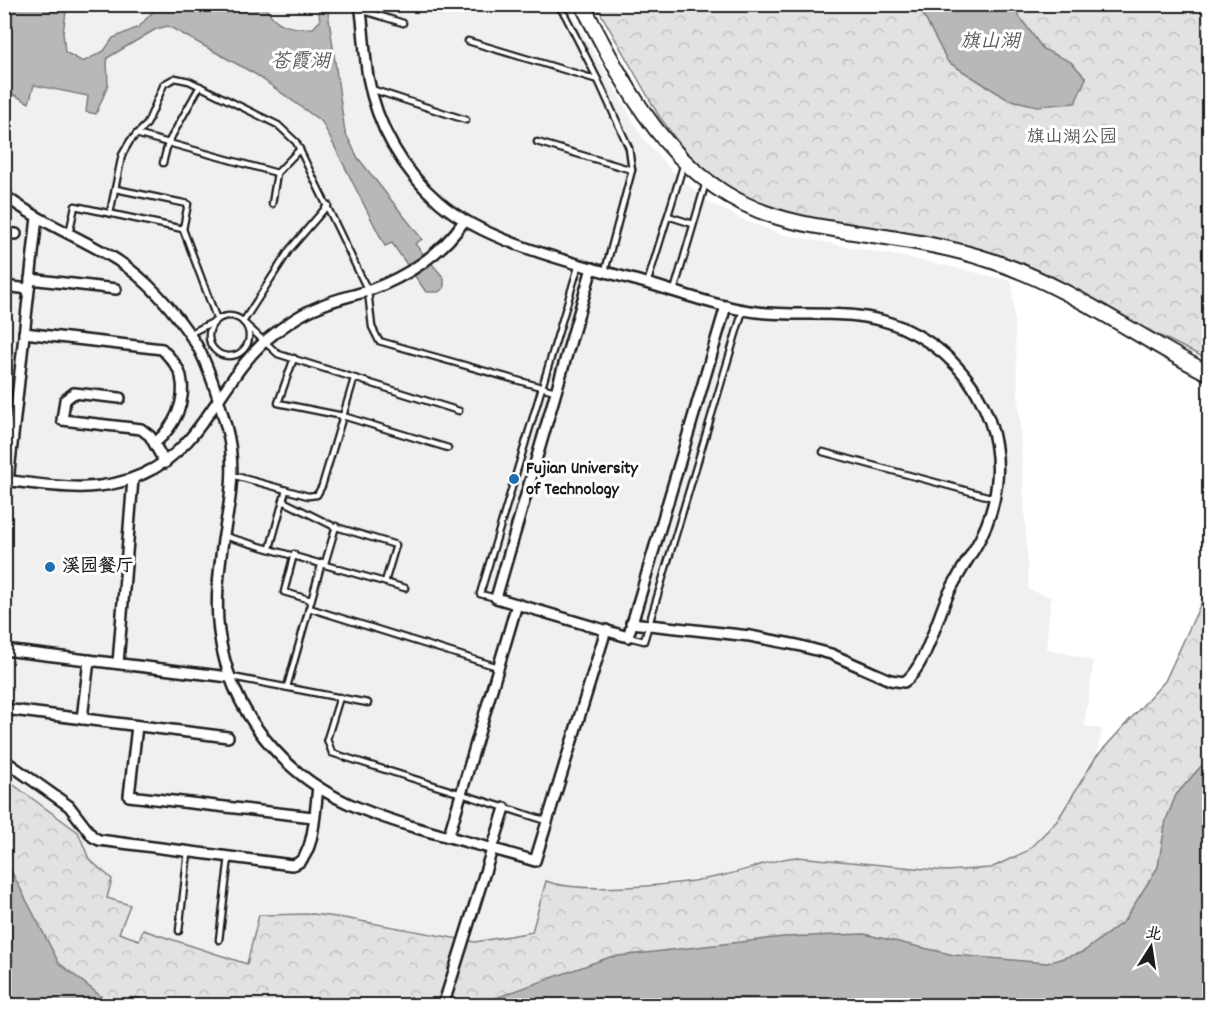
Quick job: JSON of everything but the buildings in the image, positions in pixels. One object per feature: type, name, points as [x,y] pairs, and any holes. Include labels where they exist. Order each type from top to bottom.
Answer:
[{"type":"street","points":[[582,4],[664,143],[706,181],[731,197],[781,219],[955,251],[1007,266],[1055,288],[1209,374]]},
{"type":"street","points":[[360,8],[371,89],[387,136],[401,159],[430,194],[464,221],[508,240],[579,264],[726,306],[743,310],[864,316],[889,322],[924,339],[969,382],[988,415],[997,449],[996,498],[984,532],[946,599],[915,672],[904,682],[890,680],[831,654],[797,645],[632,623]]},
{"type":"street","points":[[4,195],[37,217],[117,261],[137,276],[162,300],[189,334],[208,368],[229,437],[232,475],[218,586],[221,646],[229,677],[247,713],[268,744],[291,767],[318,787],[381,816],[535,861],[606,630]]},
{"type":"street","points":[[37,217],[6,481],[86,489],[116,485],[165,463],[190,440],[245,361],[263,343],[317,307],[368,291],[401,277],[420,265],[445,243],[464,221]]},
{"type":"street","points":[[4,233],[16,234]]},
{"type":"street","points":[[592,268],[496,598],[628,637],[726,306]]},
{"type":"street","points":[[4,286],[29,284],[116,289]]},
{"type":"street","points":[[24,333],[162,349],[178,369],[181,383],[175,422],[155,443]]},
{"type":"street","points":[[120,398],[74,393],[65,400],[62,420],[136,428],[145,432],[155,443],[165,463]]},
{"type":"street","points":[[4,415],[15,417]]},
{"type":"street","points":[[118,663],[133,479]]},
{"type":"street","points":[[449,835],[517,604]]},
{"type":"street","points":[[4,650],[229,677]]},
{"type":"street","points":[[82,719],[88,660]]},
{"type":"street","points":[[4,709],[228,737]]},
{"type":"street","points":[[137,726],[129,796],[313,817]]},
{"type":"street","points":[[4,760],[69,806],[99,840],[297,864],[308,852],[318,787]]},
{"type":"street","points":[[443,1005],[505,808]]},
{"type":"lane","points":[[556,4],[565,15],[629,148],[632,170],[605,272]]},
{"type":"lane","points":[[360,8],[403,23]]},
{"type":"lane","points":[[468,41],[598,81]]},
{"type":"lane","points":[[111,213],[122,155],[136,134],[147,124],[164,84],[169,80],[182,78],[285,130],[300,149],[368,291],[372,327],[379,341],[555,391]]},
{"type":"lane","points":[[163,163],[168,143],[200,86]]},
{"type":"lane","points":[[371,89],[466,120]]},
{"type":"lane","points":[[136,134],[278,173]]},
{"type":"lane","points":[[537,142],[632,170]]},
{"type":"lane","points":[[272,204],[278,173],[300,149]]},
{"type":"lane","points":[[647,284],[684,163]]},
{"type":"lane","points":[[674,291],[706,181]]},
{"type":"lane","points":[[116,189],[188,204],[183,229],[218,320]]},
{"type":"lane","points":[[243,322],[290,249],[328,205]]},
{"type":"lane","points":[[69,234],[75,206],[183,229]]},
{"type":"lane","points":[[668,216],[693,224]]},
{"type":"lane","points":[[496,598],[480,594],[540,387],[579,264]]},
{"type":"lane","points":[[628,637],[644,641],[743,310]]},
{"type":"lane","points":[[189,334],[230,316],[243,322],[263,343],[278,354],[459,411]]},
{"type":"lane","points":[[218,320],[210,329],[209,342],[216,352],[228,356],[241,353],[248,341],[247,328],[243,322]]},
{"type":"lane","points":[[294,358],[279,403],[343,416],[448,448]]},
{"type":"lane","points":[[232,475],[312,496],[320,491],[354,379]]},
{"type":"lane","points":[[823,452],[996,498]]},
{"type":"lane","points":[[270,548],[286,490]]},
{"type":"lane","points":[[283,501],[336,526],[396,545],[385,582]]},
{"type":"lane","points":[[287,687],[311,600],[336,526]]},
{"type":"lane","points":[[224,536],[294,554],[405,588]]},
{"type":"lane","points":[[294,554],[284,592],[311,600]]},
{"type":"lane","points":[[309,608],[498,667]]},
{"type":"lane","points":[[229,677],[368,703]]},
{"type":"lane","points":[[340,697],[327,740],[332,753],[547,821]]},
{"type":"lane","points":[[179,931],[188,852]]},
{"type":"lane","points":[[219,940],[229,857]]},
{"type":"shaded area","name":"Fujian University of Technology","points":[[4,5],[567,5],[643,138],[673,172],[710,203],[746,221],[780,234],[930,262],[1012,281],[1029,590],[1051,597],[1046,648],[1094,661],[1084,726],[1102,729],[1096,757],[1057,821],[1027,851],[991,868],[946,871],[797,857],[775,859],[721,876],[621,887],[559,886],[532,932],[474,942],[313,914],[248,964],[143,930],[139,940],[118,932],[107,898],[112,879],[89,859],[78,832],[5,778]]},
{"type":"green space","name":"旗山湖公园","points":[[596,5],[1209,5],[1209,360],[1126,319],[1023,263],[960,247],[803,217],[754,201],[714,178],[684,150],[659,116]]},
{"type":"green space","points":[[1209,586],[1209,1005],[5,1005],[4,778],[78,832],[89,859],[112,879],[107,898],[130,905],[119,933],[139,940],[143,930],[247,964],[259,915],[313,914],[475,942],[532,932],[546,881],[562,885],[606,888],[658,885],[721,876],[777,860],[797,857],[946,871],[991,868],[1027,851],[1057,821],[1096,757],[1165,681]]},
{"type":"water","name":"苍霞湖","points":[[4,5],[67,5],[63,33],[65,52],[83,62],[104,51],[113,38],[139,27],[155,9],[154,5],[265,5],[273,18],[284,25],[313,28],[320,21],[318,5],[327,5],[345,132],[358,158],[422,239],[415,244],[444,278],[444,288],[438,292],[426,292],[392,243],[385,246],[322,122],[255,74],[168,26],[156,29],[107,58],[108,85],[96,114],[86,112],[88,96],[34,85],[29,103],[5,90]]},
{"type":"water","name":"旗山湖","points":[[918,5],[1011,5],[1043,49],[1071,62],[1086,78],[1075,103],[1037,106],[1007,99],[948,62]]},
{"type":"water","points":[[1209,757],[1209,1005],[476,1005],[610,957],[783,937],[864,934],[954,955],[1047,963],[1083,952],[1124,921],[1158,867],[1166,820],[1176,795]]},
{"type":"water","points":[[5,859],[59,963],[112,1005],[5,1005]]},
{"type":"water","points":[[136,997],[154,1005],[120,1005]]},
{"type":"place","name":"Fujian University of Technology","points":[[514,479]]},
{"type":"place","name":"溪园餐厅","points":[[50,567]]}]
